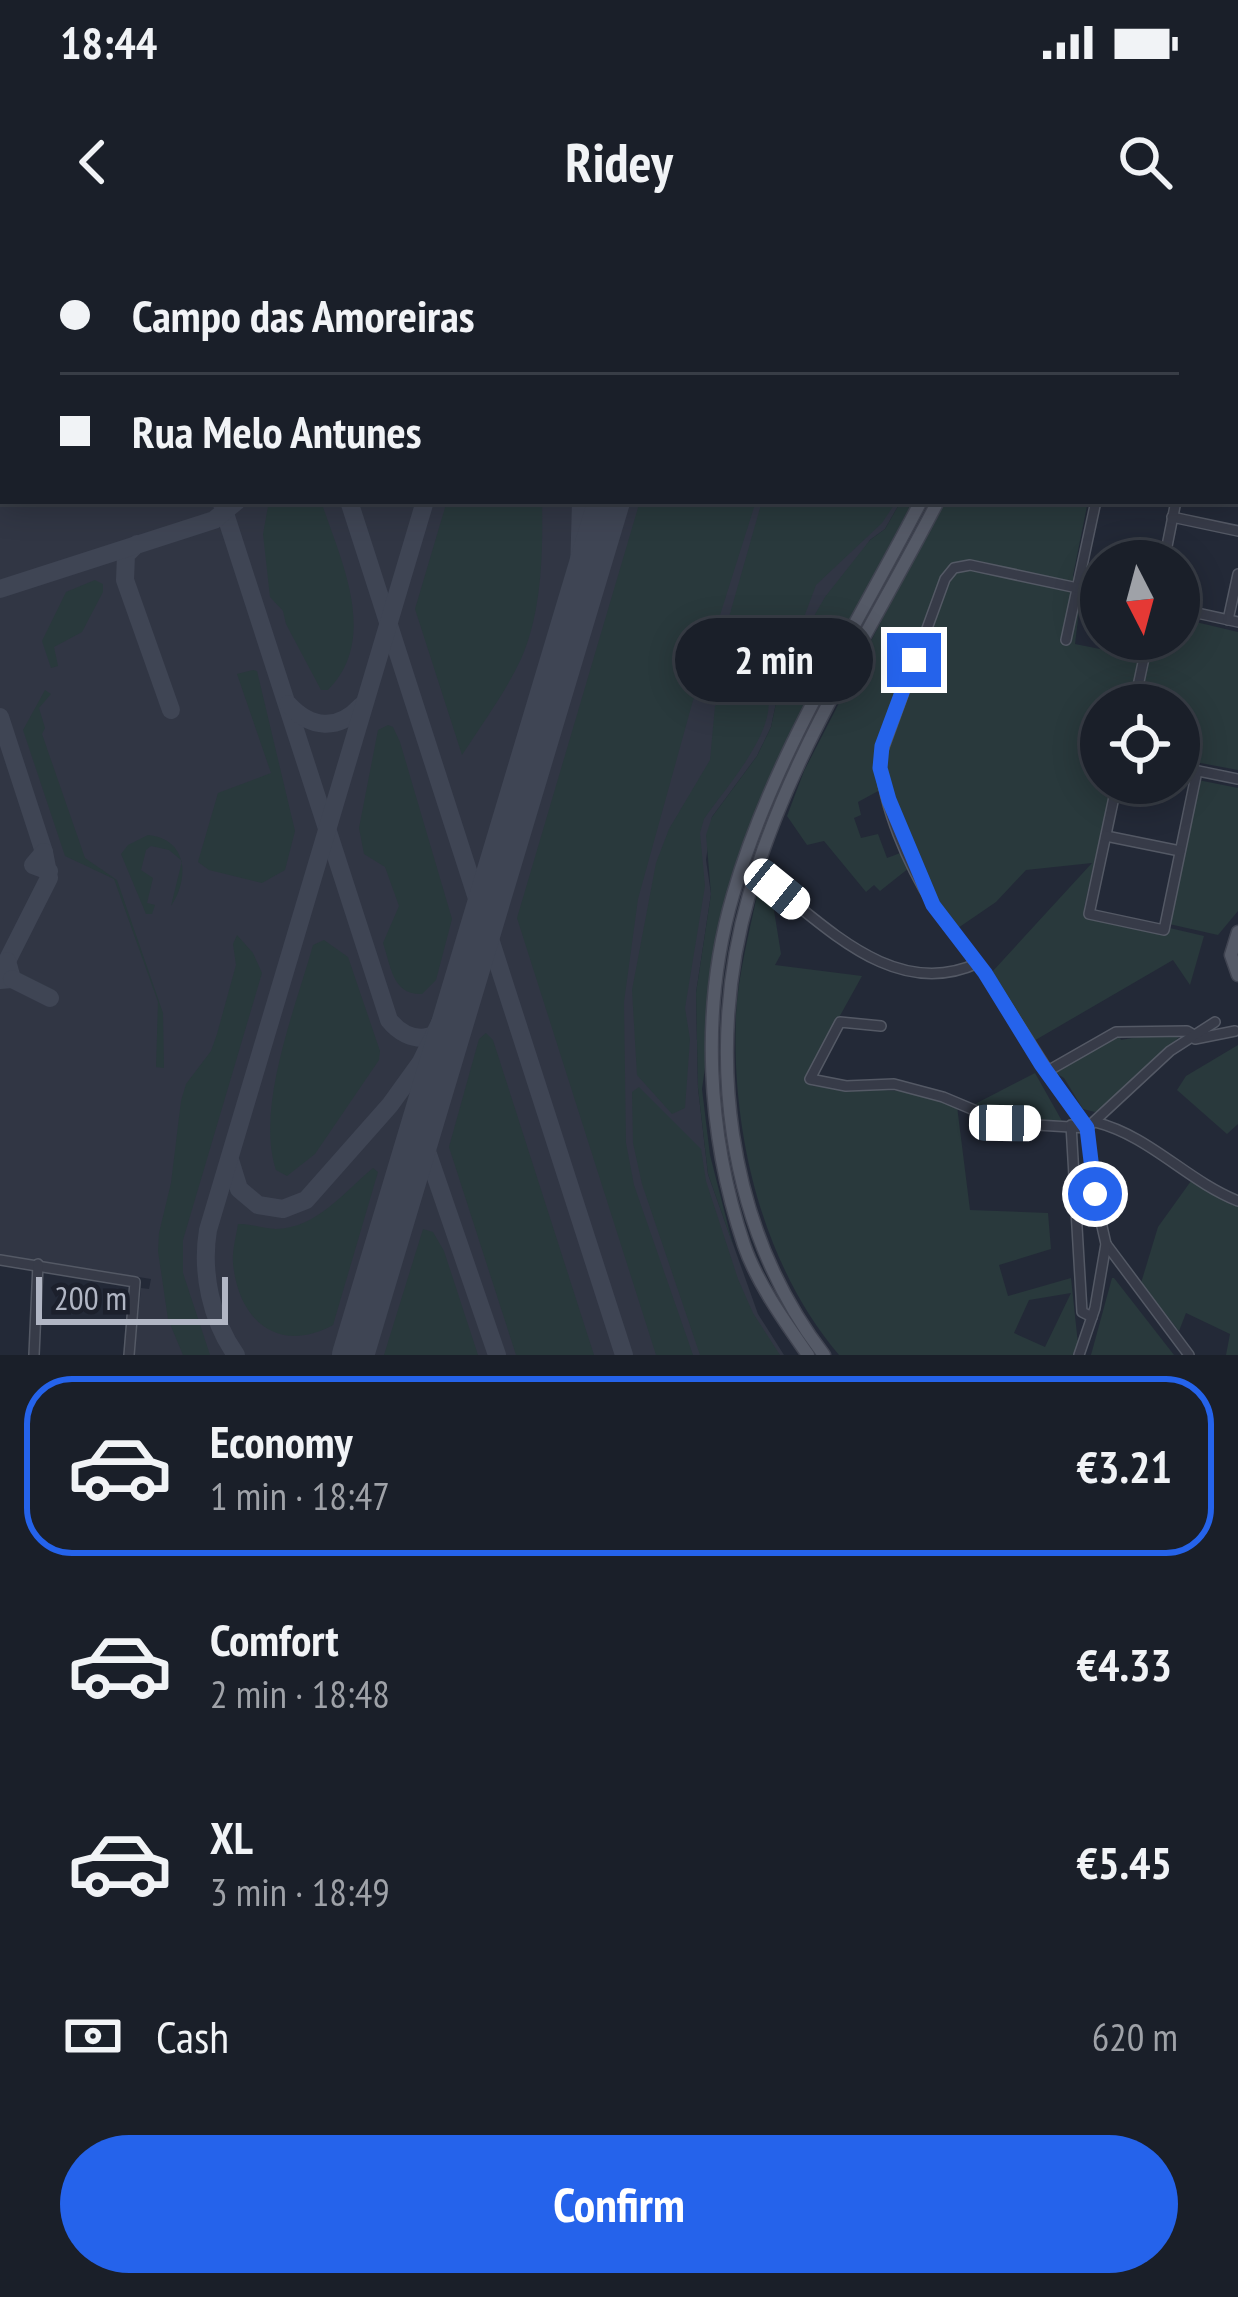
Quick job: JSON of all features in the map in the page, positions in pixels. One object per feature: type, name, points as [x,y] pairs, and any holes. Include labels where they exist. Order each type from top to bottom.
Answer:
[{"type":"main road","points":[[808,1355],[745,1248],[722,1162],[712,1083],[720,957],[734,892],[768,801],[824,680],[919,504]]},
{"type":"main road","points":[[824,1355],[791,1307],[741,1183],[728,1099],[734,968],[749,891],[792,782],[936,504]]},
{"type":"main road","points":[[1238,932],[1231,950],[1238,974]]},
{"type":"street","points":[[1066,640],[1095,504]]},
{"type":"street","points":[[1167,540],[1175,504]]},
{"type":"street","points":[[1172,517],[1238,530]]},
{"type":"street","points":[[1078,588],[970,566],[949,573],[882,746],[880,768],[923,888],[1046,1072],[1091,1125],[1093,1187],[1106,1244],[1079,1355]]},
{"type":"street","points":[[1200,614],[1233,621],[1238,574]]},
{"type":"street","points":[[1200,771],[1238,779]]},
{"type":"street","points":[[1113,804],[1090,914],[1164,930],[1190,804]]},
{"type":"street","points":[[1106,836],[1180,851]]},
{"type":"street","points":[[777,889],[839,939],[902,970],[939,976],[978,964]]},
{"type":"street","points":[[881,1026],[840,1022],[810,1079],[913,1088],[1005,1123],[1091,1125],[1142,1139],[1208,1189],[1238,1202]]},
{"type":"street","points":[[1091,1125],[1189,1038],[1215,1022]]},
{"type":"street","points":[[1189,1038],[1235,1030]]},
{"type":"street","points":[[1046,1072],[1122,1031],[1187,1031],[1189,1038]]},
{"type":"street","points":[[1071,1125],[1087,1314]]},
{"type":"street","points":[[1106,1244],[1120,1258],[1124,1273]]},
{"type":"street","points":[[0,1260],[135,1282],[129,1355]]},
{"type":"street","points":[[1105,1261],[1124,1273],[1189,1355]]},
{"type":"street","points":[[34,1355],[38,1264]]},
{"type":"shaded area","points":[[0,504],[899,504],[783,670],[771,727],[757,756],[712,817],[706,860],[711,894],[696,993],[698,1088],[708,1174],[758,1314],[784,1355],[134,1355],[141,1288],[149,1289],[151,1279],[0,1255]]},
{"type":"shaded area","points":[[268,504],[322,504],[345,573],[354,623],[352,647],[328,690],[321,690],[283,611],[270,597],[263,534]]},
{"type":"shaded area","points":[[446,504],[542,504],[540,582],[528,641],[508,684],[462,755],[415,609]]},
{"type":"shaded area","points":[[639,504],[755,504],[692,704],[638,899],[624,1002],[626,1143],[634,1185],[693,1355],[656,1355],[517,918]]},
{"type":"shaded area","points":[[761,504],[895,504],[882,523],[816,585],[798,633],[779,664],[715,698],[718,656]]},
{"type":"shaded area","points":[[899,504],[911,504],[798,719],[727,913],[702,1089],[710,1155],[733,1245],[708,1174],[698,1088],[696,993],[711,894],[706,835],[712,817],[757,756],[771,727],[783,670],[825,597],[870,540],[885,529]]},
{"type":"shaded area","points":[[941,504],[1087,504],[1073,576],[1080,592],[1075,644],[1080,645],[1080,660],[1139,660],[1134,684],[1080,684],[1080,804],[1107,804],[1084,908],[1204,936],[1190,985],[1173,960],[1032,1042],[992,972],[1092,863],[1026,870],[996,902],[958,928],[930,892],[888,777],[876,778],[880,790],[858,802],[861,815],[854,818],[861,838],[878,834],[887,858],[903,852],[909,868],[880,891],[874,885],[866,892],[824,841],[807,845],[787,816],[804,771]]},
{"type":"shaded area","points":[[95,580],[103,584],[103,592],[82,632],[54,647],[58,666],[51,668],[42,641],[66,592]]},
{"type":"shaded area","points":[[1200,623],[1238,632],[1238,770],[1200,763],[1200,684],[1144,684],[1149,660],[1200,660]]},
{"type":"shaded area","points":[[257,671],[295,831],[285,870],[262,883],[209,870],[198,862],[218,793],[271,773],[237,674]]},
{"type":"shaded area","points":[[741,687],[767,692],[769,707],[758,741],[704,819],[700,833],[705,886],[685,1008],[690,1039],[685,1108],[672,1114],[637,1075],[632,990],[656,863],[669,829],[710,760],[715,706]]},
{"type":"shaded area","points":[[45,690],[51,694],[39,708],[45,728],[42,734],[85,858],[117,880],[163,1013],[164,1068],[156,1067],[158,1002],[114,879],[65,856],[23,730]]},
{"type":"shaded area","points":[[388,725],[400,742],[452,919],[436,980],[422,994],[404,990],[391,970],[383,943],[399,906],[385,867],[364,854],[359,828],[378,730]]},
{"type":"shaded area","points":[[1200,780],[1238,788],[1238,911],[1218,935],[1169,924],[1193,804],[1200,804]]},
{"type":"shaded area","points":[[148,835],[171,844],[181,860],[169,850],[151,846],[146,850],[141,870],[153,878],[147,903],[155,905],[152,914],[146,914],[121,854]]},
{"type":"shaded area","points":[[182,862],[181,884],[171,906]]},
{"type":"shaded area","points":[[757,895],[772,898],[781,954],[775,965],[862,976],[806,1077],[812,1086],[918,1092],[957,1106],[970,1210],[1048,1213],[1051,1249],[999,1265],[1008,1296],[1071,1278],[1078,1344],[1074,1355],[839,1355],[812,1319],[771,1239],[746,1150],[739,1105],[736,1015]],"holes":[[[1071,1293],[1045,1347],[1014,1333],[1029,1300]]]},
{"type":"shaded area","points":[[237,935],[262,973],[183,1240],[183,1273],[210,1355],[183,1355],[168,1319],[159,1233],[171,1183],[181,1101],[186,1084],[211,1051],[217,1034],[236,965],[233,944]]},
{"type":"shaded area","points":[[324,940],[348,957],[379,1060],[315,1154],[287,1176],[276,1170],[271,1145],[274,1087],[313,945]]},
{"type":"shaded area","points":[[486,1033],[493,1040],[594,1355],[516,1355],[449,1147],[479,1039]]},
{"type":"shaded area","points":[[1137,1034],[1181,1035],[1104,1108],[1083,1109],[1056,1073],[1076,1061],[1076,1056],[1119,1035],[1121,1040]]},
{"type":"shaded area","points":[[1238,1045],[1238,1124],[1227,1134],[1177,1090],[1186,1076]]},
{"type":"shaded area","points":[[1035,1073],[1062,1121],[1009,1120],[973,1105]]},
{"type":"shaded area","points":[[639,1087],[701,1149],[706,1181],[738,1279],[780,1355],[700,1355],[642,1184],[633,1143],[632,1092]]},
{"type":"shaded area","points":[[373,1168],[378,1172],[333,1325],[295,1336],[264,1327],[252,1316],[236,1283],[233,1258],[238,1224],[276,1229],[304,1223],[329,1208]]},
{"type":"shaded area","points":[[1191,1181],[1238,1205],[1238,1355],[1226,1355],[1230,1334],[1186,1313],[1179,1331],[1141,1283],[1158,1227]]},
{"type":"shaded area","points":[[423,1229],[433,1232],[444,1251],[478,1355],[384,1355]]},
{"type":"shaded area","points":[[1114,1278],[1174,1355],[1091,1355]]},
{"type":"taxiway","points":[[222,504],[389,1020],[406,1034],[425,1038],[442,1030],[455,1013]]},
{"type":"taxiway","points":[[0,589],[214,520],[233,504]]},
{"type":"taxiway","points":[[350,504],[624,1355]]},
{"type":"taxiway","points":[[236,1355],[210,1295],[208,1230],[424,504]]},
{"type":"taxiway","points":[[570,633],[579,573],[581,504]]},
{"type":"taxiway","points":[[137,544],[126,555],[125,580],[171,710]]},
{"type":"taxiway","points":[[288,704],[324,724],[343,720],[361,706]]},
{"type":"taxiway","points":[[0,717],[44,852]]},
{"type":"taxiway","points":[[7,961],[49,878],[44,852],[33,865],[49,871]]},
{"type":"taxiway","points":[[230,1160],[239,1189],[258,1205],[283,1209],[306,1200],[390,1105],[421,1062],[472,957]]},
{"type":"taxiway","points":[[0,974],[7,961],[12,979],[0,980]]},
{"type":"taxiway","points":[[12,979],[50,998]]},
{"type":"taxiway","points":[[420,1131],[497,1355]]},
{"type":"taxiway","points":[[348,1355],[357,1339]]},
{"type":"runway","points":[[353,1355],[608,504]]},
{"type":"route","points":[[914,660],[882,746],[880,768],[889,800],[933,905],[985,973],[1087,1128],[1095,1194]]}]
